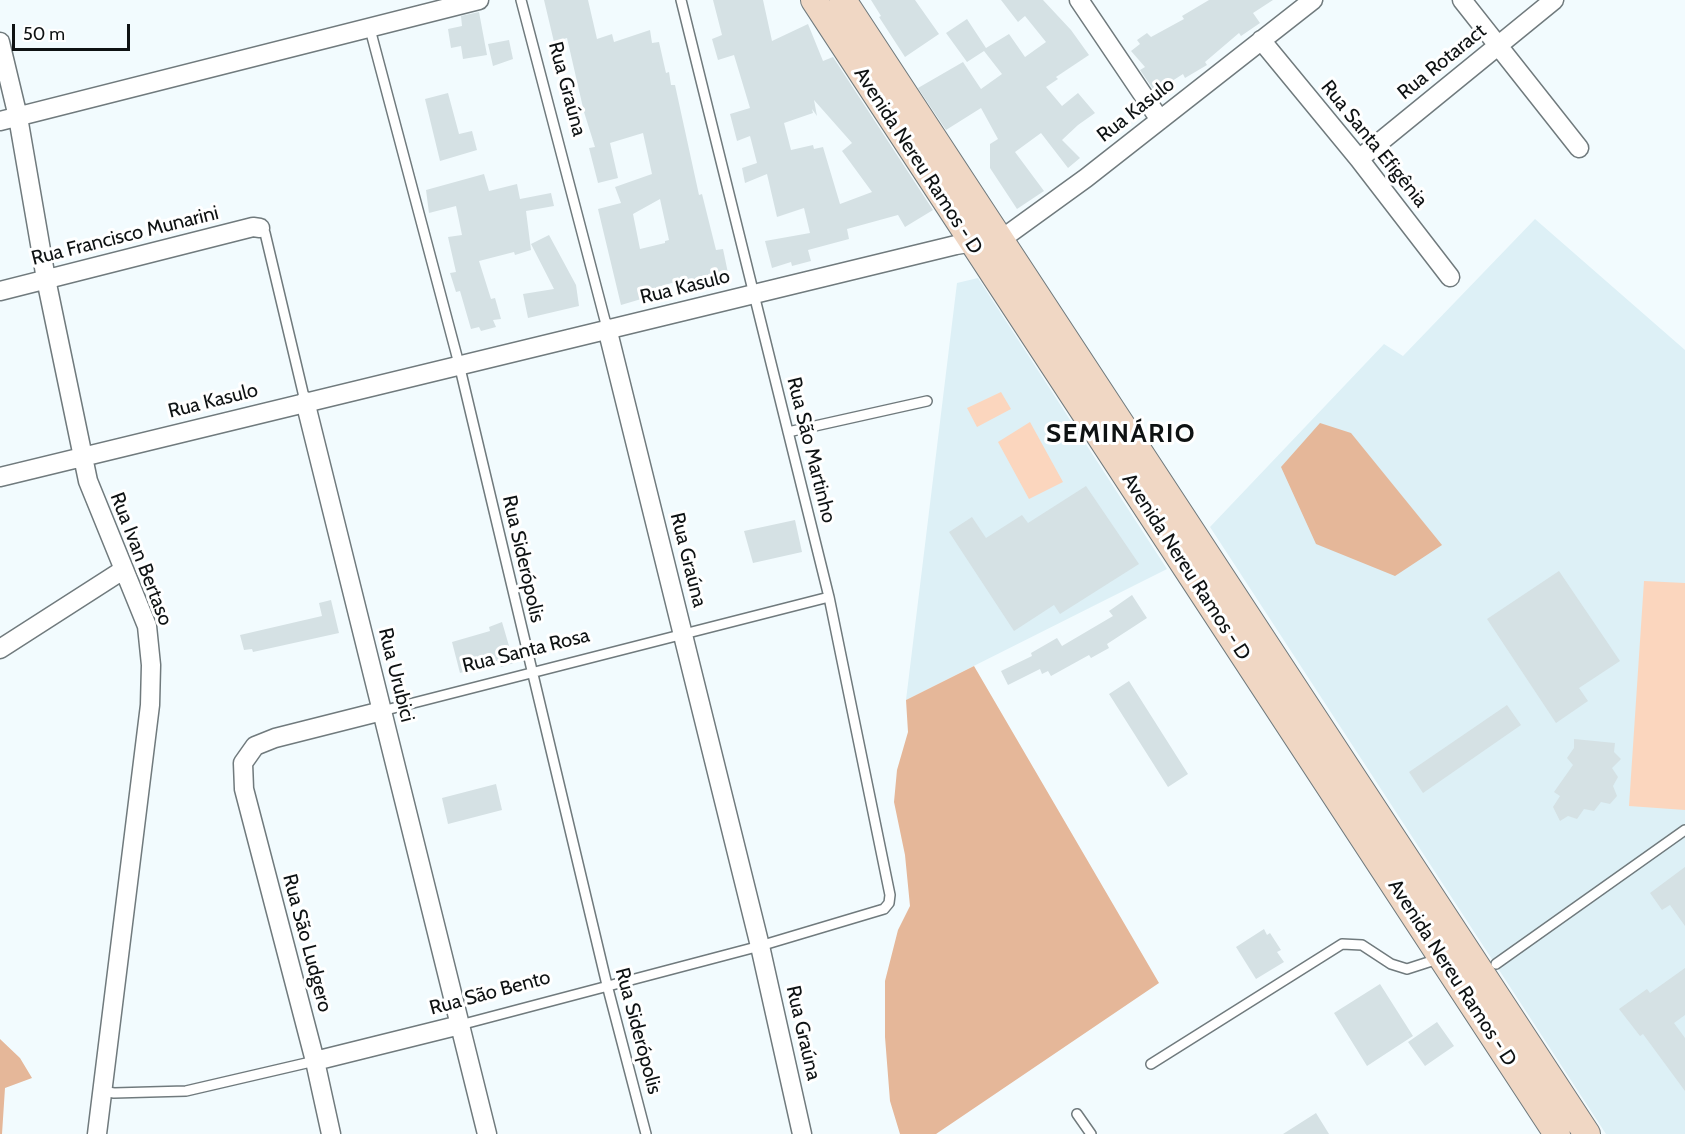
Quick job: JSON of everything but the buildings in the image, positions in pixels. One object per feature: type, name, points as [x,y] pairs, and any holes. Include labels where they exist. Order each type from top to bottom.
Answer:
[{"type":"street","points":[[9,119],[479,0]]},
{"type":"street","name":"Avenida Nereu Ramos - D","points":[[814,0],[971,242],[1272,676]]},
{"type":"street","name":"Avenida Nereu Ramos - D","points":[[843,0],[998,237],[1272,676],[1353,800],[1477,977],[1557,1134]]},
{"type":"street","points":[[1079,0],[1160,120]]},
{"type":"street","name":"Rua Kasulo","points":[[0,477],[607,328],[1010,233],[1160,120],[1313,0]]},
{"type":"street","points":[[1462,0],[1579,148]]},
{"type":"street","name":"Rua Rotaract","points":[[1359,159],[1554,0]]},
{"type":"street","name":"Rua Santa Efigênia","points":[[1261,40],[1359,159],[1450,277]]},
{"type":"street","name":"Rua Ivan Bertaso","points":[[0,42],[9,119],[46,279],[88,481],[147,626],[151,665],[150,705],[97,1134]]},
{"type":"street","name":"Rua Francisco Munarini","points":[[0,291],[253,227],[260,228]]},
{"type":"street","name":"Rua Graúna","points":[[607,328],[760,946],[802,1134]]},
{"type":"street","name":"Rua Urubici","points":[[305,401],[488,1134]]},
{"type":"street","points":[[0,650],[123,570]]},
{"type":"street","name":"Rua Santa Rosa","points":[[243,763],[255,746],[275,738],[382,711]]},
{"type":"street","name":"Rua São Ludgero","points":[[243,763],[244,789],[315,1061],[331,1134]]},
{"type":"street","name":"Avenida Nereu Ramos - D","points":[[1353,800],[1442,958],[1477,977]]},
{"type":"street","name":"Rua São Bento","points":[[315,1061],[460,1025]]},
{"type":"street","name":"Avenida Nereu Ramos - D","points":[[1504,1029],[1587,1134]]},
{"type":"lane","name":"Rua Graúna","points":[[520,0],[607,328]]},
{"type":"lane","name":"Rua São Martinho","points":[[681,0],[829,597],[890,895],[889,903],[884,909]]},
{"type":"lane","name":"Rua Siderópolis","points":[[370,29],[459,364],[531,673],[646,1134]]},
{"type":"lane","name":"Rua Urubici","points":[[260,228],[265,233],[305,401]]},
{"type":"lane","points":[[788,432],[927,401]]},
{"type":"lane","name":"Rua Santa Rosa","points":[[382,711],[829,597]]},
{"type":"lane","points":[[1477,977],[1685,830]]},
{"type":"lane","name":"Rua São Bento","points":[[460,1025],[760,946],[884,909]]},
{"type":"lane","points":[[1151,1064],[1342,944],[1362,945],[1391,964],[1407,969],[1442,958]]},
{"type":"lane","name":"Rua São Bento","points":[[102,1091],[114,1093],[186,1092],[315,1061]]},
{"type":"lane","points":[[1077,1114],[1091,1134]]},
{"type":"shaded area","points":[[1535,219],[1685,350],[1685,1134],[1606,1134],[1210,527],[1384,344],[1403,356]]},
{"type":"shaded area","points":[[978,278],[1167,569],[906,700],[957,283]]},
{"type":"shaded area","points":[[1001,392],[1011,409],[977,427],[967,408]]},
{"type":"shaded area","points":[[1030,422],[1063,482],[1029,499],[998,442]]},
{"type":"shaded area","points":[[1320,423],[1351,433],[1442,545],[1395,576],[1316,544],[1281,467]]},
{"type":"shaded area","points":[[1644,581],[1685,583],[1685,810],[1629,806]]},
{"type":"shaded area","points":[[974,666],[1159,983],[936,1134],[900,1134],[890,1101],[885,1037],[885,981],[898,930],[910,906],[905,855],[894,802],[897,770],[908,732],[906,700]]},
{"type":"shaded area","points":[[0,1039],[20,1058],[32,1078],[5,1088],[2,1134],[0,1134]]},
{"type":"district","name":"SEMINÁRIO","points":[[1121,434]]}]
